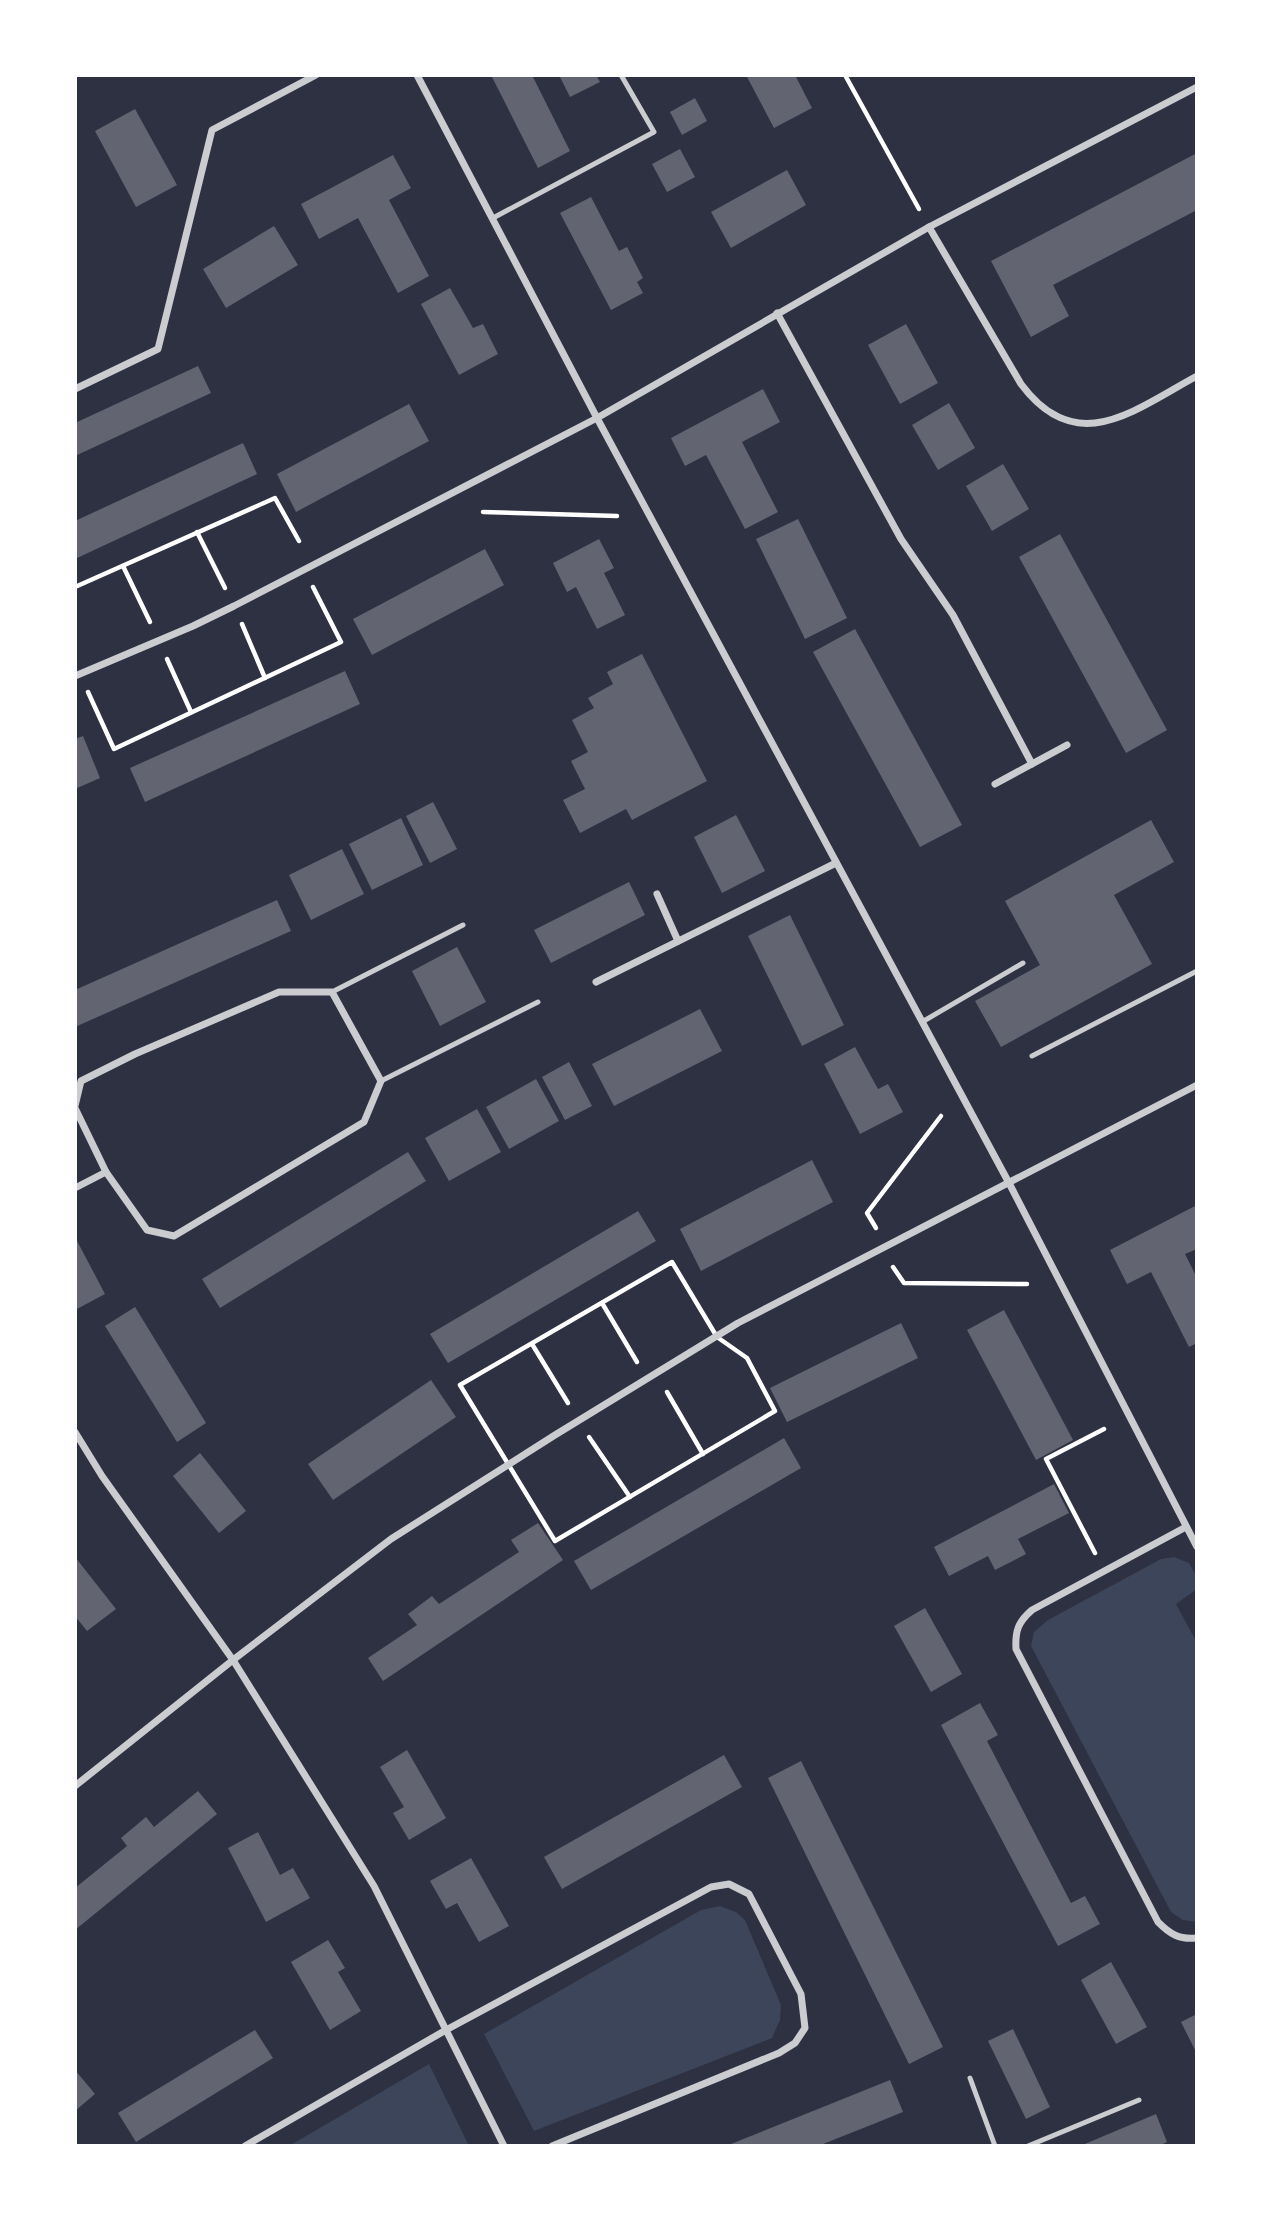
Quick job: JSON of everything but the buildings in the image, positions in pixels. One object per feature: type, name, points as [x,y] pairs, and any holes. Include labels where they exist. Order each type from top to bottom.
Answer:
[{"type":"street","points":[[75,389],[158,349],[212,130],[316,75]]},
{"type":"street","points":[[418,75],[597,418],[1009,1183],[1197,1548]]},
{"type":"street","points":[[78,675],[234,606],[597,418],[929,227],[1197,87]]},
{"type":"street","points":[[929,227],[1021,384],[1036,403],[1055,417],[1077,424],[1102,424],[1197,376]]},
{"type":"street","points":[[777,313],[901,540],[953,615],[1032,764]]},
{"type":"street","points":[[995,784],[1067,745]]},
{"type":"street","points":[[596,982],[836,863]]},
{"type":"street","points":[[657,894],[678,941]]},
{"type":"street","points":[[279,992],[332,992],[381,1081],[364,1122],[174,1236],[146,1230],[106,1172],[75,1107],[81,1082],[135,1054],[279,992]]},
{"type":"street","points":[[75,1786],[391,1539],[655,1374],[738,1323],[1197,1085]]},
{"type":"street","points":[[75,1188],[106,1172]]},
{"type":"street","points":[[75,1432],[102,1476],[233,1660],[374,1886],[504,2146]]},
{"type":"street","points":[[1186,1527],[1032,1610],[1021,1619],[1015,1632],[1016,1649],[1157,1922],[1169,1933],[1185,1940],[1197,1938]]},
{"type":"street","points":[[245,2146],[446,2030],[711,1887],[729,1884],[749,1894],[801,1994],[805,2028],[795,2043],[779,2053],[552,2146]]},
{"type":"lane","points":[[493,218],[654,132],[621,75]]},
{"type":"lane","points":[[332,992],[463,925]]},
{"type":"lane","points":[[922,1022],[1023,963]]},
{"type":"lane","points":[[1032,1056],[1197,971]]},
{"type":"lane","points":[[381,1081],[538,1002]]},
{"type":"lane","points":[[971,2078],[995,2146]]},
{"type":"lane","points":[[1028,2146],[1139,2100]]},
{"type":"path","points":[[845,75],[929,227]]},
{"type":"path","points":[[75,587],[275,498],[299,541]]},
{"type":"path","points":[[483,512],[617,516]]},
{"type":"path","points":[[197,532],[234,606],[265,678]]},
{"type":"path","points":[[78,675],[114,749],[341,642],[305,570]]},
{"type":"path","points":[[941,1116],[867,1213],[884,1248],[904,1283],[1027,1284]]},
{"type":"path","points":[[602,1303],[647,1379]]},
{"type":"path","points":[[655,1374],[703,1454]]},
{"type":"path","points":[[1104,1429],[1046,1459],[1104,1571]]},
{"type":"shaded area","points":[[1174,1557],[1189,1563],[1197,1577],[1197,1589],[1176,1604],[1197,1643],[1197,1922],[1183,1920],[1171,1912],[1031,1646],[1034,1632],[1048,1620],[1161,1559]]},
{"type":"shaded area","points":[[720,1906],[736,1912],[745,1920],[781,2005],[780,2020],[772,2038],[534,2131],[484,2034],[701,1910]]},
{"type":"shaded area","points":[[429,2064],[469,2146],[289,2146]]}]
